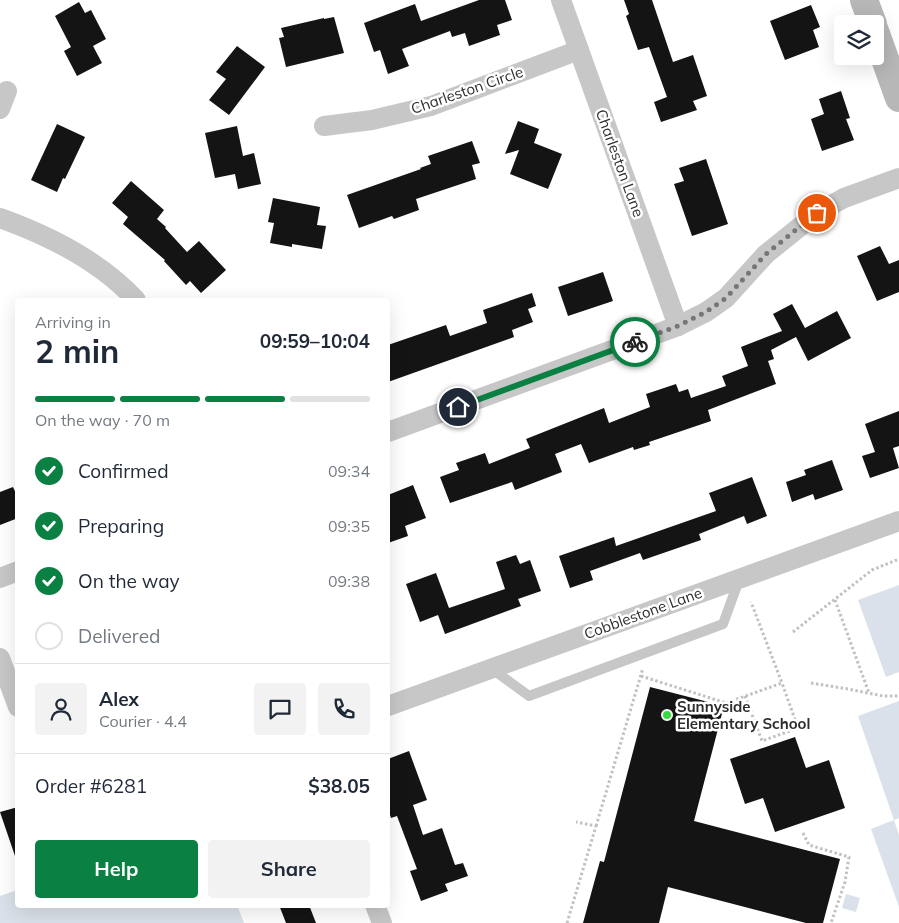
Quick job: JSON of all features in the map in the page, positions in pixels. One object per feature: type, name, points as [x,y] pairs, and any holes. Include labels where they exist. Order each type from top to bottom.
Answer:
[{"type":"street","name":"Charleston Lane","points":[[561,0],[678,326]]},
{"type":"street","points":[[864,0],[869,15]]},
{"type":"street","name":"Charleston Circle","points":[[324,126],[372,120],[431,106],[579,50]]},
{"type":"street","points":[[884,56],[899,98]]},
{"type":"street","points":[[390,431],[678,326],[706,312],[726,298],[766,254],[817,213],[844,198],[899,178]]},
{"type":"street","points":[[0,218],[74,251],[124,287],[134,298]]},
{"type":"street","name":"Cobblestone Lane","points":[[390,705],[899,521]]},
{"type":"street","points":[[0,578],[15,572]]},
{"type":"street","points":[[0,658],[15,699]]},
{"type":"street","points":[[376,908],[382,923]]},
{"type":"lane","points":[[491,668],[530,696],[723,624],[740,578]]},
{"type":"path","points":[[793,632],[872,570],[899,559]]},
{"type":"path","points":[[835,600],[869,693]]},
{"type":"path","points":[[745,696],[762,741],[798,728],[751,602]]},
{"type":"path","points":[[567,923],[643,667]]},
{"type":"path","points":[[641,676],[726,703],[782,683]]},
{"type":"path","points":[[811,683],[883,696],[899,696]]},
{"type":"path","points":[[576,822],[596,826]]},
{"type":"path","points":[[803,833],[809,845],[849,857],[845,882],[831,923]]},
{"type":"shaded area","points":[[899,585],[899,672],[886,677],[858,600]]},
{"type":"shaded area","points":[[899,701],[899,818],[894,820],[858,716]]},
{"type":"shaded area","points":[[894,820],[899,835],[899,907],[871,829]]},
{"type":"shaded area","points":[[15,891],[15,908],[238,908],[244,923],[0,923],[0,896]]},
{"type":"shaded area","points":[[846,894],[860,898],[856,912],[842,908]]},
{"type":"building","points":[[479,0],[505,0],[512,20],[497,25],[500,35],[469,46],[465,33],[452,37],[450,31],[402,49],[409,66],[388,74],[380,50],[374,52],[364,23],[415,4],[421,21]]},
{"type":"building","points":[[624,0],[652,0],[673,62],[693,55],[707,96],[693,101],[697,110],[661,122],[654,102],[667,97],[649,47],[638,50],[626,16],[629,14]]},
{"type":"building","points":[[79,2],[85,13],[91,10],[106,39],[93,46],[102,63],[77,76],[64,51],[71,47],[55,16]]},
{"type":"building","points":[[811,5],[820,27],[813,30],[819,47],[785,60],[770,21]]},
{"type":"building","points":[[334,17],[344,53],[286,67],[279,38],[284,37],[281,28]]},
{"type":"building","points":[[237,46],[265,67],[229,115],[209,100],[226,79],[216,72]]},
{"type":"building","points":[[841,91],[850,118],[846,119],[854,140],[822,151],[811,119],[824,114],[819,99]]},
{"type":"building","points":[[518,121],[539,129],[534,143],[562,154],[548,189],[510,174],[519,150],[505,154]]},
{"type":"building","points":[[57,124],[85,137],[57,192],[31,180]]},
{"type":"building","points":[[237,126],[243,156],[254,153],[261,184],[238,189],[235,174],[215,178],[205,133]]},
{"type":"building","points":[[472,141],[480,163],[472,165],[476,179],[416,199],[419,210],[394,219],[392,216],[359,228],[347,195],[421,169],[431,164],[428,156]]},
{"type":"building","points":[[706,159],[728,224],[692,236],[674,184],[684,181],[679,168]]},
{"type":"building","points":[[131,181],[164,210],[157,219],[187,252],[199,241],[226,270],[201,293],[190,281],[186,285],[165,260],[123,224],[128,217],[112,203]]},
{"type":"building","points":[[273,198],[320,207],[317,225],[326,226],[322,249],[292,244],[292,247],[270,243],[274,223],[268,222]]},
{"type":"building","points":[[880,246],[889,264],[899,260],[899,292],[877,301],[857,256]]},
{"type":"building","points":[[603,272],[613,301],[568,316],[558,287]]},
{"type":"building","points":[[532,293],[536,306],[528,309],[533,322],[512,330],[514,337],[390,381],[390,344],[446,325],[450,336],[487,323],[483,310]]},
{"type":"building","points":[[792,304],[805,328],[837,311],[851,338],[808,361],[796,337],[771,350],[774,359],[768,361],[776,384],[708,410],[711,421],[649,442],[650,445],[634,450],[633,447],[589,463],[581,444],[555,454],[562,472],[515,490],[512,482],[450,503],[440,477],[459,470],[456,463],[485,453],[489,464],[530,448],[526,439],[604,408],[609,423],[650,407],[646,394],[676,384],[679,392],[688,389],[691,398],[726,386],[722,376],[748,366],[741,347],[782,331],[773,314]]},
{"type":"building","points":[[899,411],[899,446],[893,448],[899,468],[870,478],[862,456],[875,452],[865,424]]},
{"type":"building","points":[[832,460],[843,490],[815,500],[813,494],[792,502],[786,482],[806,475],[804,470]]},
{"type":"building","points":[[752,477],[767,516],[747,524],[744,516],[699,534],[701,540],[643,560],[640,553],[590,571],[593,580],[570,588],[559,556],[614,537],[616,546],[716,511],[709,493]]},
{"type":"building","points":[[413,485],[426,518],[405,526],[408,536],[390,542],[390,494]]},
{"type":"building","points":[[13,487],[15,491],[15,519],[0,525],[0,492]]},
{"type":"building","points":[[516,555],[520,564],[530,560],[541,591],[518,599],[521,606],[445,634],[438,615],[420,622],[406,584],[436,573],[449,608],[505,589],[496,562]]},
{"type":"building","points":[[650,687],[724,706],[694,821],[840,859],[823,923],[806,923],[668,887],[659,923],[583,923],[600,861],[604,862]]},
{"type":"building","points":[[795,737],[806,768],[829,760],[845,808],[775,832],[763,798],[745,804],[730,759]]},
{"type":"building","points":[[409,751],[427,800],[413,805],[423,835],[442,828],[455,865],[463,863],[468,876],[445,884],[448,891],[421,901],[410,871],[417,869],[397,816],[391,818],[390,815],[390,758]]},
{"type":"building","points":[[15,808],[15,856],[0,812]]},
{"type":"building","points":[[280,908],[310,908],[316,923],[286,923]]},
{"type":"way so far","points":[[635,342],[678,326],[706,312],[726,298],[766,254],[817,213]]},
{"type":"place","name":"Sunnyside Elementary School","points":[[667,715]]},
{"type":"route","points":[[458,407],[635,342]]}]
